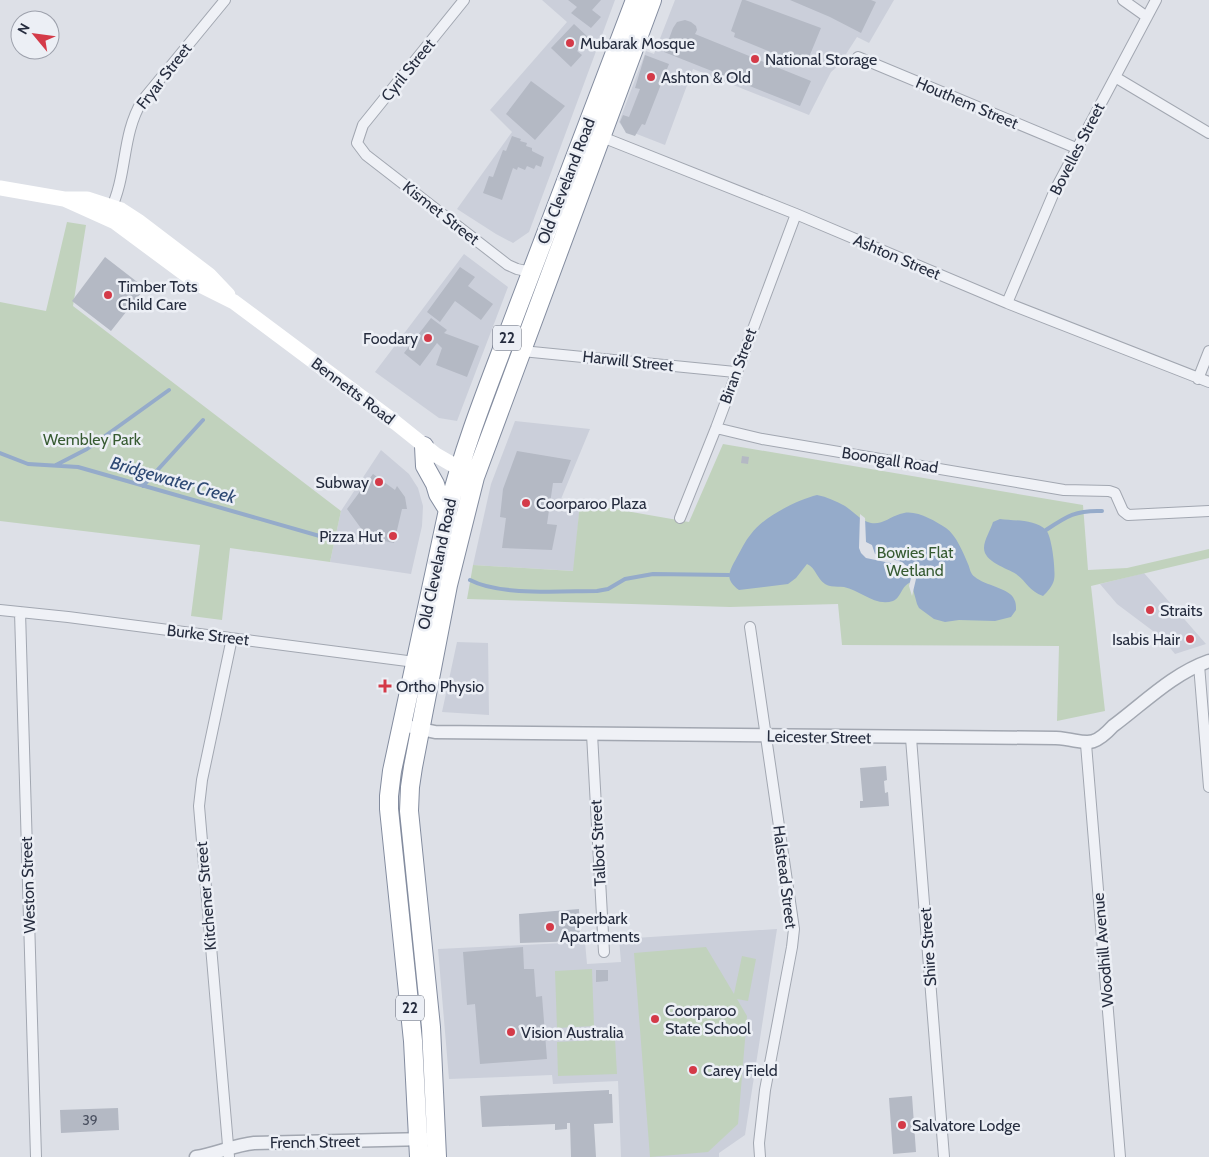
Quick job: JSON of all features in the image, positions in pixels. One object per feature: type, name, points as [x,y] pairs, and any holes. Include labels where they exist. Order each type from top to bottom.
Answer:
[{"type":"highway","name":"Old Cleveland Road","points":[[437,1157],[431,1027],[409,811],[410,787],[448,585],[467,473],[471,433],[635,0]]},
{"type":"highway","name":"Old Cleveland Road","points":[[419,1157],[413,1041],[389,809],[390,784],[448,510],[467,473],[522,350],[652,0]]},
{"type":"highway","points":[[424,446],[425,466],[448,510]]},
{"type":"main road","name":"Bennetts Road","points":[[0,188],[64,199],[110,212],[122,227],[200,285],[234,302],[436,455],[467,473]]},
{"type":"street","name":"Fryar Street","points":[[110,212],[121,183],[128,132],[133,116],[142,101],[225,0]]},
{"type":"street","name":"Cyril Street","points":[[357,143],[364,125],[464,0]]},
{"type":"street","points":[[1123,0],[1147,17]]},
{"type":"street","name":"Bovelles Street","points":[[1007,303],[1055,190],[1156,0]]},
{"type":"street","name":"Houthem Street","points":[[858,57],[1076,148]]},
{"type":"street","points":[[1115,77],[1209,133]]},
{"type":"street","name":"Ashton Street","points":[[585,130],[796,214],[1007,303],[1209,382]]},
{"type":"street","name":"Kismet Street","points":[[357,143],[366,155],[508,265],[517,270],[531,272]]},
{"type":"street","name":"Biran Street","points":[[680,518],[716,428],[735,372],[796,214]]},
{"type":"street","name":"Harwill Street","points":[[522,350],[735,372]]},
{"type":"street","points":[[1198,379],[1209,351]]},
{"type":"street","name":"Boongall Road","points":[[716,428],[762,439],[1064,490],[1109,491],[1115,493],[1123,511],[1128,515],[1209,511]]},
{"type":"street","name":"Burke Street","points":[[0,610],[415,662]]},
{"type":"street","name":"Weston Street","points":[[20,612],[36,1157]]},
{"type":"street","name":"Halstead Street","points":[[750,627],[794,929],[765,1090],[759,1143],[760,1157]]},
{"type":"street","name":"Kitchener Street","points":[[229,1153],[199,806],[202,780],[232,638]]},
{"type":"street","points":[[1086,744],[1096,742],[1176,676],[1204,663],[1209,787]]},
{"type":"street","name":"Leicester Street","points":[[402,725],[435,732],[1056,738],[1071,739],[1086,744]]},
{"type":"street","name":"Talbot Street","points":[[592,734],[604,952]]},
{"type":"street","name":"Shire Street","points":[[911,738],[944,1157]]},
{"type":"street","name":"Woodhill Avenue","points":[[1086,744],[1120,1157]]},
{"type":"street","name":"French Street","points":[[196,1157],[229,1153],[240,1145],[254,1143],[436,1138]]},
{"type":"shaded area","points":[[542,0],[615,0],[529,232],[513,243],[457,209],[512,132],[490,110],[567,22]]},
{"type":"shaded area","name":"National Storage","points":[[675,0],[894,0],[869,43],[857,37],[839,65],[831,72],[809,115],[693,69],[665,145],[624,129],[619,122],[646,51],[654,54]]},
{"type":"shaded area","points":[[464,254],[508,287],[457,421],[439,418],[375,372]]},
{"type":"shaded area","points":[[515,421],[590,429],[561,499],[580,503],[574,571],[473,565],[491,484]]},
{"type":"shaded area","points":[[381,450],[409,474],[418,488],[423,506],[422,526],[411,574],[330,562],[341,511]]},
{"type":"shaded area","points":[[1144,573],[1206,644],[1175,654],[1161,637],[1117,604],[1100,584]]},
{"type":"shaded area","points":[[457,642],[488,643],[489,715],[442,712]]},
{"type":"shaded area","name":"Coorparoo State School","points":[[777,929],[745,1135],[719,1153],[719,1157],[621,1157],[618,1081],[553,1084],[552,1075],[449,1079],[438,949],[585,942],[587,964],[621,962],[619,939]]},
{"type":"green space","name":"Wembley Park","points":[[67,222],[86,225],[73,306],[341,511],[330,562],[230,548],[222,620],[191,616],[200,545],[0,521],[0,302],[46,311]]},
{"type":"green space","name":"Bowies Flat Wetland","points":[[723,444],[1083,505],[1088,570],[1127,568],[1209,549],[1209,558],[1091,586],[1105,711],[1057,721],[1059,646],[842,645],[838,604],[730,607],[467,599],[473,565],[573,571],[580,503],[689,522]]},
{"type":"green space","name":"Carey Field","points":[[706,947],[734,994],[742,956],[756,959],[748,1001],[737,999],[747,1016],[738,1124],[708,1152],[650,1157],[634,953]]},
{"type":"green space","points":[[592,969],[594,1026],[557,1028],[555,971]]},
{"type":"green space","points":[[615,1039],[617,1074],[558,1076],[557,1042]]},
{"type":"water","points":[[817,495],[842,504],[871,523],[882,522],[896,515],[906,513],[918,514],[936,522],[950,531],[956,539],[973,576],[1008,592],[1015,601],[1016,610],[1011,617],[995,621],[959,620],[945,622],[934,619],[919,608],[911,582],[907,584],[893,601],[880,602],[844,587],[827,585],[822,582],[807,564],[796,578],[788,584],[739,590],[734,586],[730,579],[730,571],[745,543],[756,528],[781,510]]},
{"type":"water","points":[[1000,519],[1024,521],[1041,526],[1046,530],[1053,554],[1054,580],[1043,596],[1034,592],[1016,574],[992,561],[985,553],[985,542],[993,522]]},
{"type":"pier","points":[[860,514],[865,518],[866,542],[872,545],[875,554],[902,562],[913,572],[916,579],[912,596],[909,586],[911,578],[904,568],[895,564],[866,558],[861,553],[859,548]]},
{"type":"building","points":[[568,0],[601,0],[592,10],[601,17],[591,28],[571,13],[577,7]]},
{"type":"building","points":[[742,0],[821,28],[807,62],[802,61],[800,64],[734,37],[735,33],[731,31]]},
{"type":"building","points":[[790,0],[871,0],[876,2],[861,33]]},
{"type":"building","points":[[685,20],[696,26],[695,34],[811,81],[800,106],[664,52],[673,28],[677,22]]},
{"type":"building","name":"Mubarak Mosque","points":[[574,24],[589,38],[577,51],[582,55],[571,67],[551,48]]},
{"type":"building","points":[[645,55],[669,64],[645,125],[642,124],[635,136],[626,133],[620,122],[623,115],[629,117],[640,89],[635,88]]},
{"type":"building","points":[[531,81],[565,106],[535,140],[506,114]]},
{"type":"building","points":[[512,136],[521,139],[520,141],[527,143],[526,146],[532,148],[532,151],[544,157],[541,167],[536,165],[534,169],[527,166],[525,170],[518,167],[517,170],[513,168],[502,200],[483,193],[489,176],[493,177],[503,150],[506,151]]},
{"type":"building","name":"Timber Tots Child Care","points":[[105,257],[145,288],[111,331],[72,301]]},
{"type":"building","points":[[460,267],[475,277],[468,286],[493,304],[481,320],[455,301],[440,322],[427,312]]},
{"type":"building","points":[[431,318],[447,330],[444,333],[479,346],[467,377],[436,365],[442,348],[437,343],[420,366],[404,353]]},
{"type":"building","name":"Coorparoo Plaza","points":[[517,451],[571,460],[562,483],[553,483],[547,524],[557,525],[552,550],[502,548],[506,518],[500,517],[503,489]]},
{"type":"building","points":[[742,456],[749,457],[748,464],[741,463]]},
{"type":"building","points":[[373,474],[395,490],[397,486],[405,497],[407,509],[402,509],[394,543],[368,538],[347,509]]},
{"type":"building","points":[[886,766],[887,780],[884,781],[885,793],[888,792],[889,806],[860,808],[860,801],[863,801],[860,768]]},
{"type":"building","name":"Paperbark Apartments","points":[[579,909],[580,941],[520,943],[519,914]]},
{"type":"building","name":"Vision Australia","points":[[523,947],[524,969],[534,969],[536,997],[542,996],[547,1059],[480,1064],[475,1004],[467,1005],[463,952]]},
{"type":"building","points":[[596,970],[608,970],[608,981],[596,982]]},
{"type":"building","points":[[593,1029],[593,1039],[569,1040],[569,1030]]},
{"type":"building","points":[[609,1090],[609,1094],[612,1094],[613,1123],[594,1124],[596,1157],[571,1157],[570,1123],[567,1123],[567,1129],[555,1130],[555,1124],[482,1127],[480,1096]]},
{"type":"building","name":"Salvatore Lodge","points":[[912,1096],[916,1152],[893,1154],[889,1098]]},
{"type":"building","points":[[118,1108],[119,1130],[61,1133],[60,1110]]},
{"type":"waterway","points":[[56,465],[87,449],[169,390]]},
{"type":"waterway","points":[[143,486],[203,420]]},
{"type":"waterway","name":"Bridgewater Creek","points":[[0,453],[28,464],[78,467],[337,541]]},
{"type":"waterway","points":[[1046,530],[1072,515],[1102,511]]},
{"type":"waterway","name":"Bridgewater Creek","points":[[470,580],[483,585],[514,591],[549,592],[597,591],[608,589],[625,579],[653,574],[729,575]]},
{"type":"place","name":"Mubarak Mosque","points":[[570,43]]},
{"type":"place","name":"National Storage","points":[[755,59]]},
{"type":"place","name":"Ashton & Old","points":[[651,77]]},
{"type":"place","name":"Timber Tots Child Care","points":[[108,295]]},
{"type":"place","name":"Foodary","points":[[428,338]]},
{"type":"place","name":"Subway","points":[[379,482]]},
{"type":"place","name":"Coorparoo Plaza","points":[[526,503]]},
{"type":"place","name":"Pizza Hut","points":[[393,536]]},
{"type":"place","name":"Straits","points":[[1150,610]]},
{"type":"place","name":"Isabis Hair","points":[[1190,639]]},
{"type":"place","name":"Ortho Physio","points":[[385,686]]},
{"type":"place","name":"Paperbark Apartments","points":[[550,927]]},
{"type":"place","name":"Coorparoo State School","points":[[655,1019]]},
{"type":"place","name":"Vision Australia","points":[[511,1032]]},
{"type":"place","name":"Carey Field","points":[[693,1070]]},
{"type":"place","name":"Salvatore Lodge","points":[[902,1125]]}]
